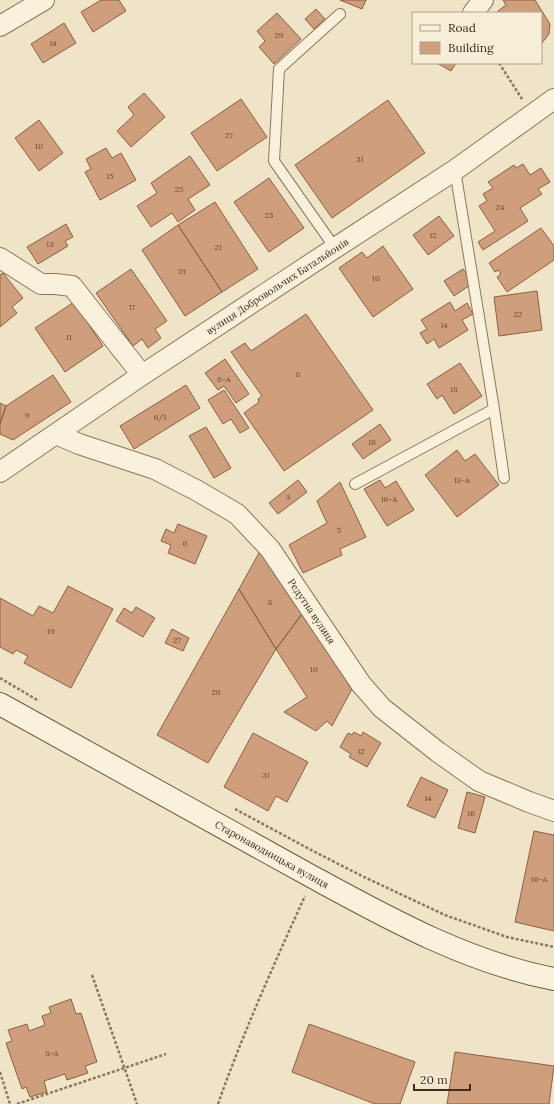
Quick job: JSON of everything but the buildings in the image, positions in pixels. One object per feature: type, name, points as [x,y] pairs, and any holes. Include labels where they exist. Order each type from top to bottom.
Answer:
[{"type":"main road","name":"Старонаводницька вулиця","points":[[0,704],[339,892],[407,927],[488,961],[554,979]]},
{"type":"street","points":[[0,26],[44,0]]},
{"type":"street","points":[[474,12],[483,0]]},
{"type":"street","name":"вулиця Добровольчих Батальйонів","points":[[0,472],[142,375],[455,170],[554,99]]},
{"type":"street","points":[[0,258],[41,284],[72,286],[142,375]]},
{"type":"street","name":"Редутна вулиця","points":[[56,434],[79,444],[155,469],[196,490],[237,514],[270,549],[360,684],[382,708],[479,782],[554,811]]},
{"type":"lane","points":[[335,248],[274,161],[279,69],[340,14]]},
{"type":"lane","points":[[455,170],[504,478]]},
{"type":"lane","points":[[355,484],[494,409]]},
{"type":"path","points":[[499,64],[532,115]]},
{"type":"path","points":[[0,678],[40,701]]},
{"type":"path","points":[[229,806],[362,876],[445,915],[507,938],[554,948]]},
{"type":"path","points":[[218,1104],[230,1068],[269,976],[306,896]]},
{"type":"path","points":[[92,975],[137,1104]]},
{"type":"path","points":[[17,1104],[166,1054]]},
{"type":"path","points":[[0,1072],[10,1104]]}]
